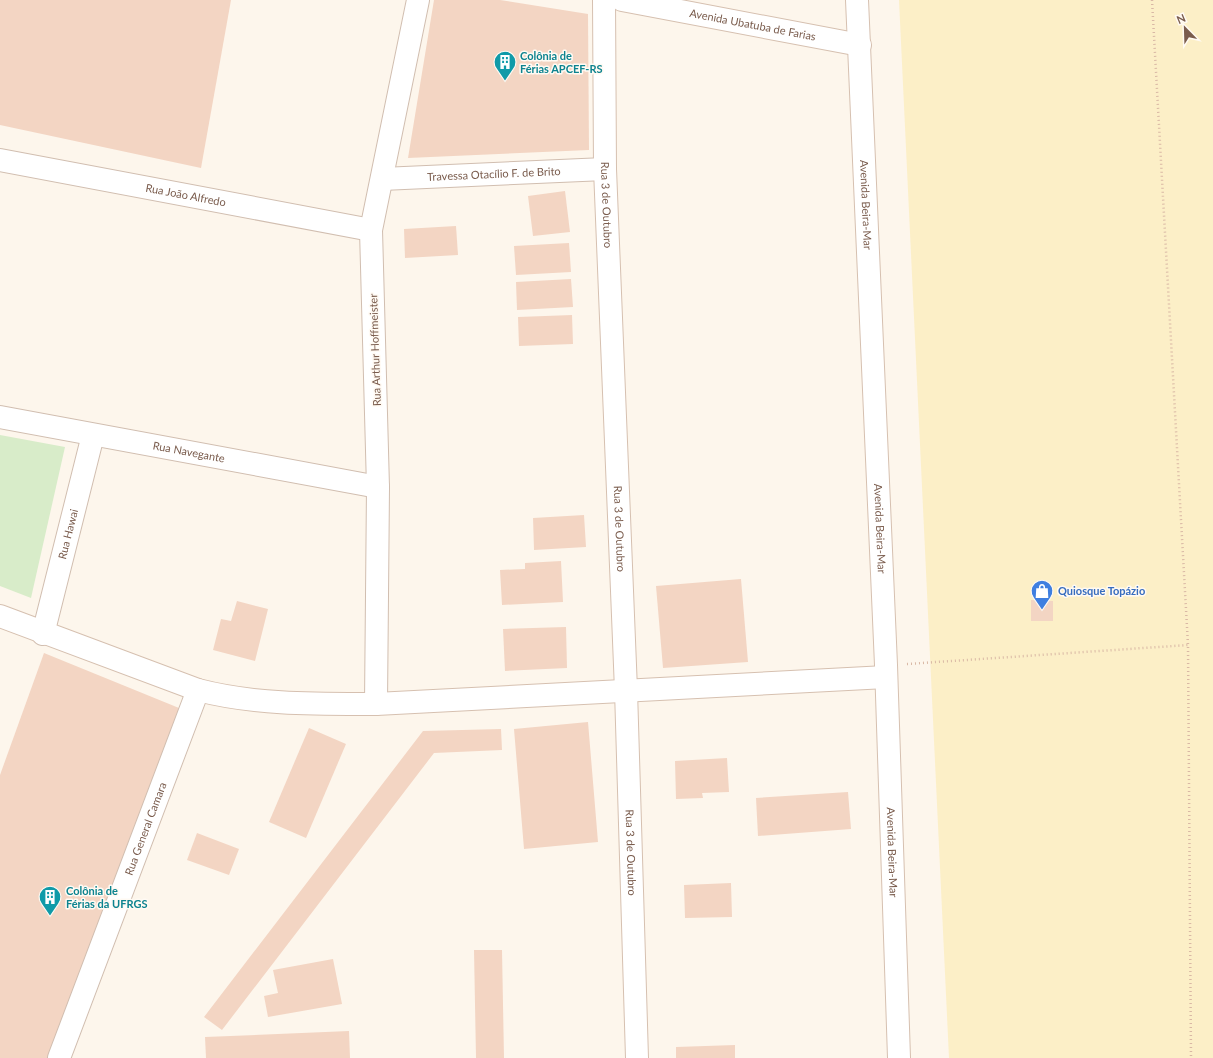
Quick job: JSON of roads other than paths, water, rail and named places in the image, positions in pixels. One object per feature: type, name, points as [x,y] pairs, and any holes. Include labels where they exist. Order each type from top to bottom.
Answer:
[{"type":"street","name":"Rua Arthur Hoffmeister","points":[[376,704],[378,488],[371,230],[418,0]]},
{"type":"street","name":"Rua 3 de Outubro","points":[[604,0],[605,169],[626,690],[637,1058]]},
{"type":"street","name":"Avenida Ubatuba de Farias","points":[[622,0],[860,45]]},
{"type":"street","name":"Avenida Beira-Mar","points":[[857,0],[886,671],[899,1058]]},
{"type":"street","name":"Rua João Alfredo","points":[[0,160],[371,230]]},
{"type":"street","name":"Travessa Otacílio F. de Brito","points":[[382,179],[605,169]]},
{"type":"street","name":"Rua Navegante","points":[[0,417],[378,488]]},
{"type":"street","name":"Rua Hawai","points":[[43,634],[93,434]]},
{"type":"street","points":[[0,616],[43,634],[198,690],[226,697],[298,704],[376,704],[626,690],[886,671]]},
{"type":"street","name":"Rua General Camara","points":[[59,1058],[198,690]]},
{"type":"place","name":"Colônia de Férias APCEF-RS","points":[[505,82]]},
{"type":"place","name":"Quiosque Topázio","points":[[1042,610]]},
{"type":"place","name":"Colônia de Férias da UFRGS","points":[[50,916]]}]
